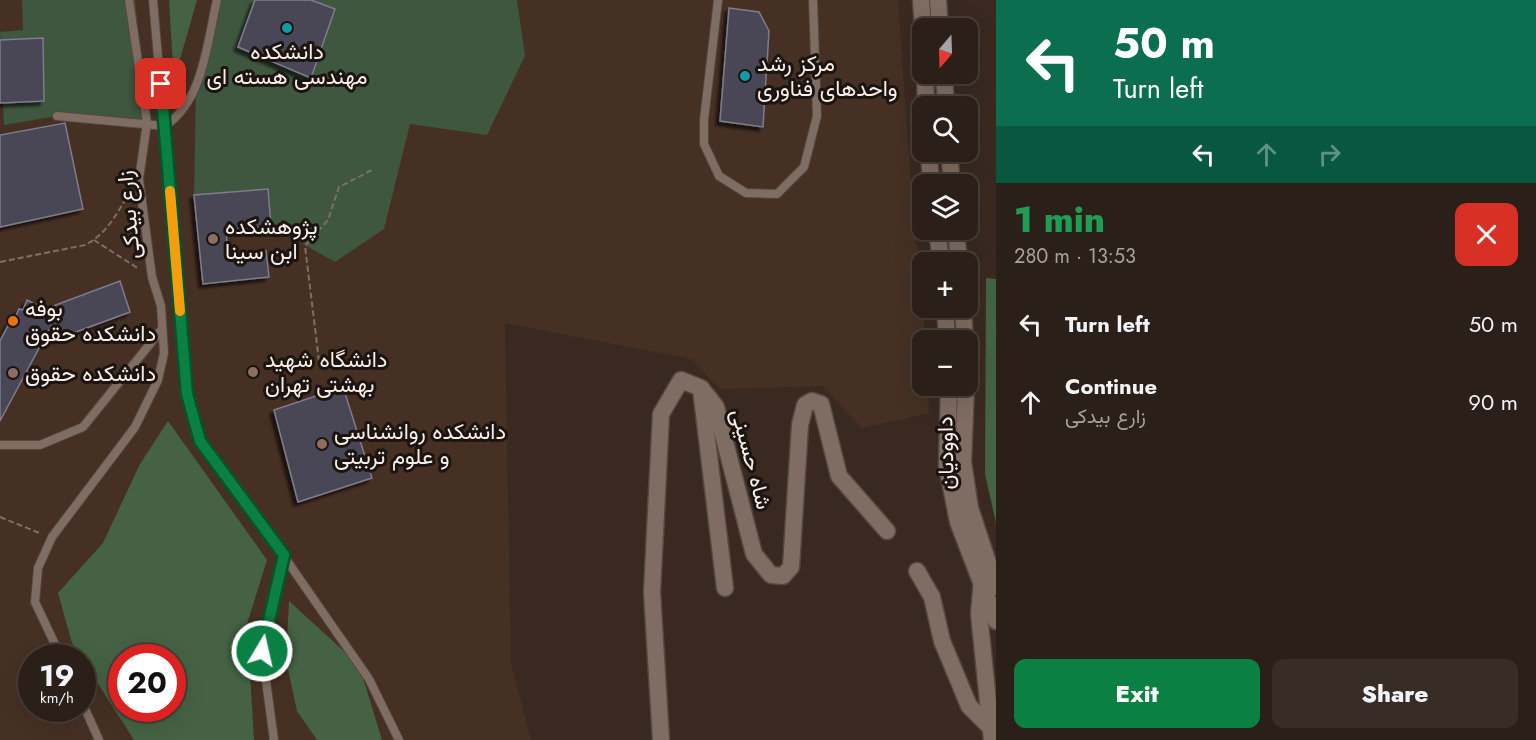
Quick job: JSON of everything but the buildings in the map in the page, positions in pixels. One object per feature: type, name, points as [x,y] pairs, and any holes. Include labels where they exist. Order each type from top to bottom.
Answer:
[{"type":"street","points":[[921,0],[922,18]]},
{"type":"street","points":[[938,0],[939,18]]},
{"type":"street","points":[[661,740],[652,592],[662,414],[681,380],[701,388],[725,588]]},
{"type":"street","name":"شاه حسینی","points":[[701,388],[716,407],[754,554],[771,575],[783,576],[790,567],[800,425],[805,405],[812,401],[821,404],[839,476],[887,531]]},
{"type":"street","name":"داوودیان","points":[[949,396],[946,466],[958,522],[990,580]]},
{"type":"street","name":"داوودیان","points":[[966,396],[963,462],[970,508],[990,580],[996,621]]},
{"type":"street","points":[[917,572],[932,597],[942,640],[969,706],[991,734]]},
{"type":"street","points":[[990,580],[979,614],[991,734]]},
{"type":"lane","name":"زارع بیدکی","points":[[55,644],[35,602],[38,568],[52,537],[135,427],[158,380],[164,353],[161,306],[152,277],[139,179],[147,123],[129,0]]},
{"type":"lane","name":"زارع بیدکی","points":[[153,0],[187,394],[200,441],[284,555],[369,679],[399,740]]},
{"type":"lane","points":[[57,116],[165,126],[183,109],[196,88],[217,0]]},
{"type":"lane","points":[[718,0],[704,120],[704,144],[719,176],[746,193],[777,194],[804,166],[817,116],[813,0]]},
{"type":"lane","points":[[0,445],[40,445],[83,427],[162,329]]},
{"type":"lane","points":[[274,740],[262,651],[284,555]]},
{"type":"lane","points":[[91,722],[99,740]]},
{"type":"path","points":[[319,360],[305,246],[328,220],[339,187],[374,169]]},
{"type":"path","points":[[0,262],[85,245],[94,240],[103,234],[139,179]]},
{"type":"path","points":[[94,240],[152,277]]},
{"type":"path","points":[[0,518],[52,537]]},
{"type":"shaded area","name":"دانشگاه شهید بهشتی تهران","points":[[0,0],[898,0],[912,191],[912,240],[917,240],[918,252],[912,252],[912,318],[924,318],[924,330],[912,330],[912,396],[928,396],[929,413],[862,428],[823,386],[720,389],[691,359],[505,323],[511,663],[531,740],[0,740]]},
{"type":"green space","points":[[22,0],[135,0],[147,123],[57,116],[4,125],[0,32],[23,30]]},
{"type":"green space","points":[[169,0],[197,0],[174,80]]},
{"type":"green space","points":[[217,0],[517,0],[525,56],[487,135],[410,124],[384,229],[335,262],[271,226],[267,189],[194,195],[196,88]]},
{"type":"green space","points":[[986,278],[996,279],[996,523],[985,474]]},
{"type":"green space","points":[[168,421],[267,560],[247,624],[254,740],[134,740],[122,722],[186,722],[186,644],[108,644],[108,699],[96,681],[96,644],[73,644],[58,593],[103,543],[140,464]]},
{"type":"green space","points":[[289,601],[359,665],[382,740],[317,740],[297,711],[286,660]]},
{"type":"slow traffic","points":[[170,191],[180,311]]},
{"type":"place","name":"دانشکده مهندسی هسته ای","points":[[287,28]]},
{"type":"place","name":"مرکز رشد واحدهای فناوری","points":[[745,76]]},
{"type":"place","name":"پژوهشکده ابن سینا","points":[[213,239]]},
{"type":"place","name":"بوفه دانشکده حقوق","points":[[13,321]]},
{"type":"place","name":"دانشگاه شهید بهشتی تهران","points":[[253,372]]},
{"type":"place","name":"دانشکده حقوق","points":[[13,373]]},
{"type":"place","name":"دانشکده روانشناسی و علوم تربیتی","points":[[322,444]]},
{"type":"route","points":[[161,84],[187,394],[192,417],[200,441],[284,555],[262,651]]}]
